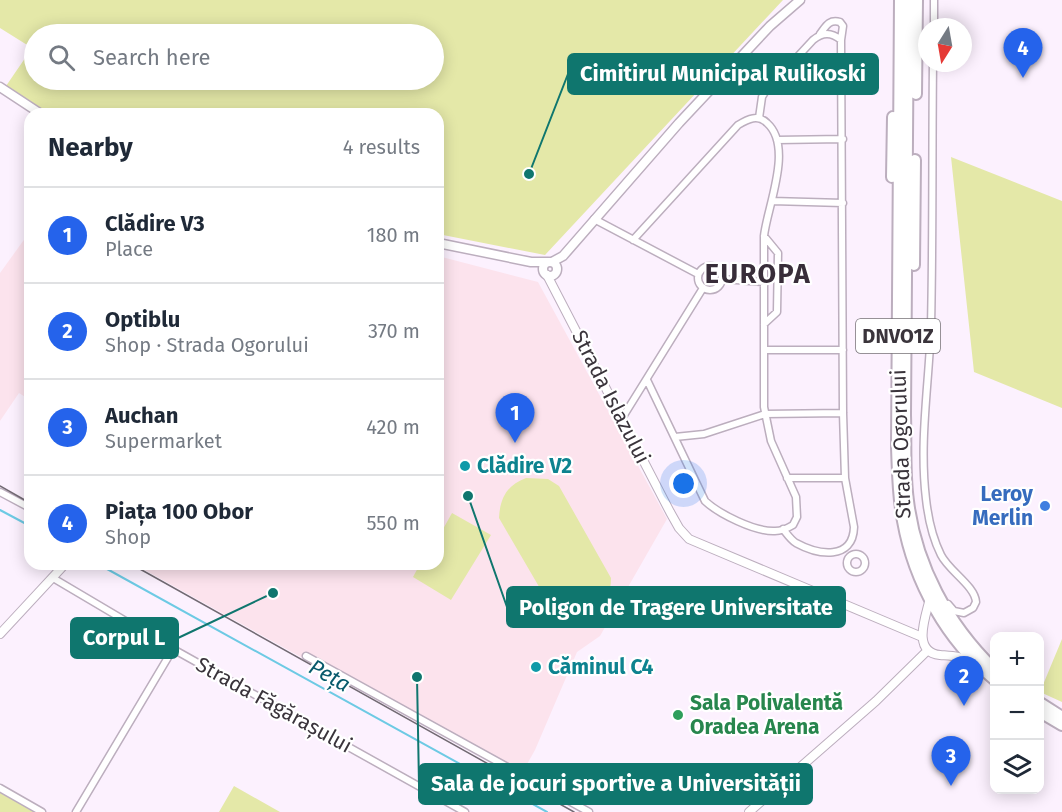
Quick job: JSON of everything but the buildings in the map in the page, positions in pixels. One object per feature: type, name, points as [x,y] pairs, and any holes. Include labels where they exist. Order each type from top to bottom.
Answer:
[{"type":"highway","points":[[894,0],[892,167],[895,324],[902,342],[909,336],[912,311],[916,221],[917,0]]},
{"type":"highway","name":"Strada Ogorului","points":[[900,0],[902,342],[908,502],[931,582],[949,615],[990,665]]},
{"type":"highway","name":"Strada Ogorului","points":[[908,0],[902,342],[897,447],[900,503],[912,556],[930,598],[951,633],[977,665],[990,676]]},
{"type":"highway","points":[[1044,707],[1061,723]]},
{"type":"highway","points":[[1044,714],[1061,723]]},
{"type":"main road","points":[[770,26],[793,0]]},
{"type":"main road","points":[[444,244],[531,262],[550,269],[679,123],[770,26],[800,0]]},
{"type":"main road","points":[[0,87],[32,108]]},
{"type":"street","points":[[934,0],[934,18]]},
{"type":"street","points":[[759,118],[762,97],[828,23],[834,20],[840,21],[843,26],[841,40],[843,413],[845,478],[854,535],[844,549],[827,554],[795,542],[783,529]]},
{"type":"street","points":[[820,34],[829,34],[841,40]]},
{"type":"street","points":[[931,582],[948,604],[958,612],[969,612],[975,602],[975,597],[941,555],[933,530],[925,484],[924,438],[931,327],[933,72]]},
{"type":"street","points":[[780,76],[806,78]]},
{"type":"street","points":[[633,240],[738,125],[747,119],[759,118],[773,130],[777,140],[778,173],[764,236],[765,414],[771,441],[798,507],[793,525],[774,531],[762,528],[735,520],[716,511],[705,501],[647,380]]},
{"type":"street","points":[[777,140],[843,139]]},
{"type":"street","points":[[772,201],[843,203]]},
{"type":"street","points":[[594,219],[698,274]]},
{"type":"street","points":[[764,236],[778,253],[777,312],[764,324]]},
{"type":"street","points":[[710,266],[718,270],[722,279],[718,287],[713,290],[703,288],[698,282],[698,274],[702,269],[710,266]]},
{"type":"street","name":"Strada Islazului","points":[[550,269],[553,283],[621,420],[679,528],[689,539],[922,637]]},
{"type":"street","points":[[722,279],[764,282]]},
{"type":"street","points":[[621,420],[703,288]]},
{"type":"street","points":[[764,350],[843,350]]},
{"type":"street","points":[[675,437],[704,434],[765,414],[843,413]]},
{"type":"street","points":[[787,478],[845,478]]},
{"type":"street","points":[[0,492],[24,505]]},
{"type":"street","points":[[844,549],[850,556]]},
{"type":"street","points":[[0,634],[60,570]]},
{"type":"street","name":"Strada Făgărașului","points":[[53,578],[173,649],[465,812]]},
{"type":"street","points":[[930,598],[922,637],[928,650],[935,654],[960,657],[977,665]]},
{"type":"street","points":[[75,812],[173,649]]},
{"type":"street","points":[[748,812],[876,701],[928,650]]},
{"type":"street","points":[[306,656],[589,812]]},
{"type":"street","points":[[0,788],[42,812]]},
{"type":"shaded area","points":[[24,240],[24,396],[19,393],[0,421],[0,273]]},
{"type":"shaded area","points":[[444,258],[538,282],[667,519],[600,636],[577,652],[535,750],[522,773],[312,655],[308,661],[145,570],[444,570]]},
{"type":"green space","points":[[0,0],[783,0],[545,255],[444,235],[444,108],[38,108],[6,86],[24,60],[24,90],[444,90],[444,24],[24,24],[24,43],[0,28]]},
{"type":"green space","points":[[951,157],[1062,201],[1062,408],[974,372]]},
{"type":"green space","points":[[526,478],[548,479],[559,486],[611,578],[606,601],[593,614],[584,618],[574,618],[552,609],[499,518],[503,498],[509,488]]},
{"type":"green space","points":[[452,513],[491,535],[451,600],[413,577],[417,570],[444,570],[444,527]]},
{"type":"green space","points":[[1062,639],[1062,702],[1044,694],[1044,682]]},
{"type":"green space","points":[[234,786],[280,812],[219,812]]},
{"type":"green space","points":[[0,788],[42,812],[0,812]]},
{"type":"waterway","name":"Peța","points":[[0,510],[24,523]]},
{"type":"waterway","name":"Peța","points":[[109,570],[547,812]]},
{"type":"tram line","points":[[0,486],[24,500]]},
{"type":"tram line","points":[[142,570],[574,812]]},
{"type":"place","name":"Piața 100 Obor","points":[[1023,78]]},
{"type":"place","name":"Cimitirul Municipal Rulikoski","points":[[529,174]]},
{"type":"place","name":"Clădire V3","points":[[515,443]]},
{"type":"place","name":"Clădire V2","points":[[465,466]]},
{"type":"place","name":"Poligon de Tragere Universitate","points":[[468,496]]},
{"type":"place","name":"Leroy Merlin","points":[[1045,506]]},
{"type":"place","name":"Corpul L","points":[[273,593]]},
{"type":"place","name":"Căminul C4","points":[[536,667]]},
{"type":"place","name":"Sala de jocuri sportive a Universității","points":[[417,677]]},
{"type":"place","name":"Optiblu","points":[[964,706]]},
{"type":"place","name":"Sala Polivalentă Oradea Arena","points":[[678,715]]},
{"type":"place","name":"Auchan","points":[[951,786]]},
{"type":"district","name":"EUROPA","points":[[758,274]]}]
